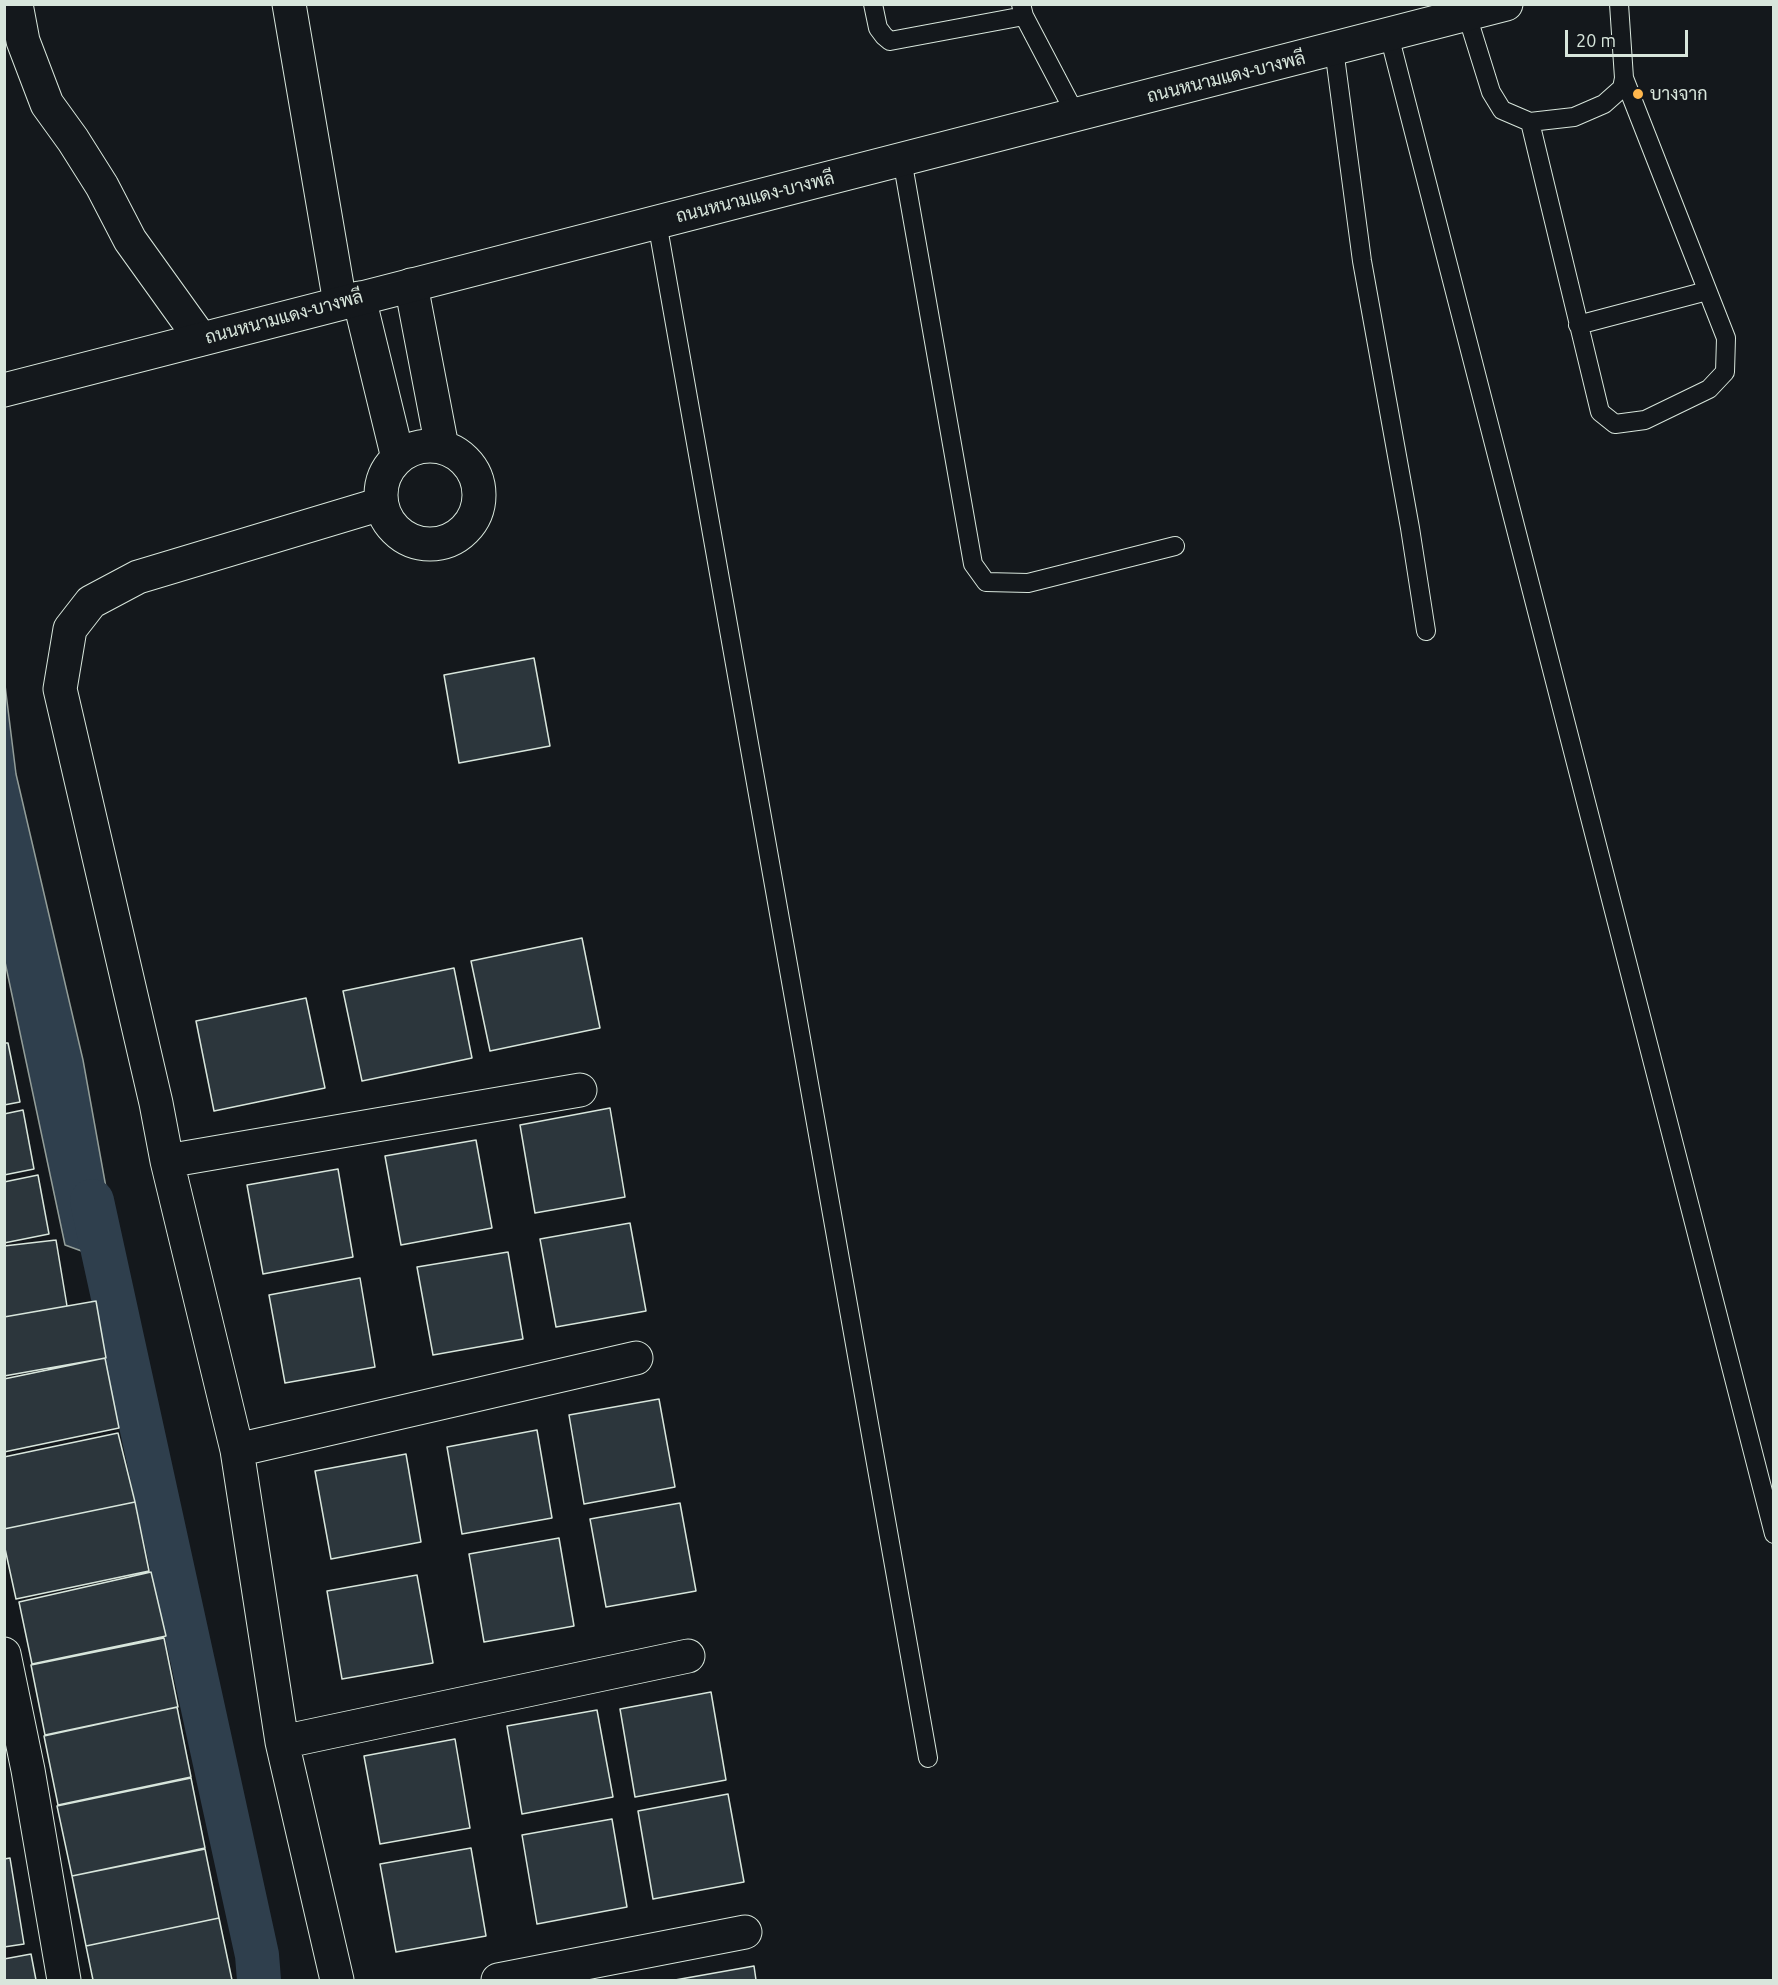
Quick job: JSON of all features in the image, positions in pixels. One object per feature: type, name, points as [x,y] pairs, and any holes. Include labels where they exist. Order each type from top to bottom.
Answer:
[{"type":"street","points":[[16,4],[23,41],[46,104],[73,140],[102,186],[130,240],[201,339]]},
{"type":"street","points":[[289,4],[349,300],[398,458]]},
{"type":"street","name":"ถนนหนามแดง-บางพลี","points":[[17,387],[1389,35],[1445,14],[1506,4]]},
{"type":"street","points":[[411,285],[442,447]]},
{"type":"street","points":[[427,446],[442,447],[456,454],[468,464],[478,485],[478,508],[471,523],[460,535],[445,542],[428,545],[412,542],[397,533],[387,520],[381,504],[381,487],[387,471],[398,458],[411,450],[427,446]]},
{"type":"street","points":[[337,1980],[282,1742],[237,1450],[60,689],[70,629],[91,602],[138,577],[381,504]]},
{"type":"street","points":[[168,1161],[580,1090]]},
{"type":"street","points":[[237,1450],[636,1358]]},
{"type":"street","points":[[4,1654],[16,1773],[64,1980]]},
{"type":"street","points":[[282,1742],[688,1656]]},
{"type":"street","points":[[498,1980],[745,1932]]},
{"type":"lane","points":[[873,4],[878,28],[890,41],[1023,10],[1077,115]]},
{"type":"lane","points":[[1445,14],[1502,110],[1530,122],[1574,117],[1604,104],[1622,88],[1624,78],[1619,4]]},
{"type":"lane","points":[[1389,35],[1773,1534]]},
{"type":"lane","points":[[1334,49],[1362,261],[1426,631]]},
{"type":"lane","points":[[1530,122],[1600,412],[1615,424],[1645,420],[1709,388],[1725,372],[1726,338],[1624,78]]},
{"type":"lane","points":[[902,159],[973,564],[986,582],[1028,584],[1175,546]]},
{"type":"lane","points":[[657,222],[928,1758]]},
{"type":"lane","points":[[1578,325],[1707,291]]},
{"type":"water","points":[[5,685],[16,774],[83,1060],[120,1265],[65,1245],[5,962]]},
{"type":"building","points":[[534,658],[550,746],[459,763],[444,675]]},
{"type":"building","points":[[582,938],[600,1028],[490,1051],[471,961]]},
{"type":"building","points":[[454,968],[472,1058],[362,1081],[343,991]]},
{"type":"building","points":[[306,998],[325,1088],[214,1111],[196,1021]]},
{"type":"building","points":[[4,1043],[8,1043],[20,1102],[4,1105]]},
{"type":"building","points":[[610,1108],[625,1197],[535,1213],[520,1125]]},
{"type":"building","points":[[23,1110],[34,1169],[4,1175],[4,1114]]},
{"type":"building","points":[[476,1140],[492,1228],[401,1245],[385,1156]]},
{"type":"building","points":[[338,1169],[353,1257],[263,1274],[247,1185]]},
{"type":"building","points":[[38,1175],[49,1234],[4,1243],[4,1182]]},
{"type":"building","points":[[630,1223],[646,1311],[556,1327],[540,1239]]},
{"type":"building","points":[[56,1240],[67,1306],[4,1317],[4,1246]]},
{"type":"building","points":[[508,1252],[523,1339],[433,1355],[417,1267]]},
{"type":"building","points":[[360,1278],[375,1367],[285,1383],[269,1295]]},
{"type":"building","points":[[96,1301],[106,1358],[4,1376],[4,1317]]},
{"type":"building","points":[[105,1358],[119,1428],[4,1452],[4,1379]]},
{"type":"building","points":[[659,1399],[675,1487],[584,1504],[569,1415]]},
{"type":"building","points":[[537,1430],[552,1518],[462,1534],[447,1447]]},
{"type":"building","points":[[118,1433],[135,1502],[4,1529],[4,1457]]},
{"type":"building","points":[[406,1454],[421,1542],[331,1559],[315,1471]]},
{"type":"building","points":[[135,1502],[149,1571],[16,1599],[4,1544],[4,1529]]},
{"type":"building","points":[[680,1503],[696,1591],[606,1607],[590,1519]]},
{"type":"building","points":[[559,1538],[574,1626],[484,1642],[469,1554]]},
{"type":"building","points":[[151,1572],[166,1636],[32,1664],[19,1602]]},
{"type":"building","points":[[417,1575],[433,1663],[342,1679],[327,1591]]},
{"type":"building","points":[[164,1638],[178,1707],[45,1735],[31,1665]]},
{"type":"building","points":[[711,1692],[726,1780],[635,1797],[620,1709]]},
{"type":"building","points":[[177,1707],[191,1777],[58,1805],[44,1736]]},
{"type":"building","points":[[597,1710],[613,1797],[522,1814],[507,1726]]},
{"type":"building","points":[[455,1739],[470,1828],[380,1844],[364,1756]]},
{"type":"building","points":[[191,1778],[205,1848],[72,1876],[57,1806]]},
{"type":"building","points":[[728,1794],[744,1882],[653,1899],[638,1811]]},
{"type":"building","points":[[612,1819],[627,1907],[537,1924],[522,1835]]},
{"type":"building","points":[[471,1848],[486,1936],[396,1952],[380,1864]]},
{"type":"building","points":[[205,1849],[219,1918],[86,1946],[72,1876]]},
{"type":"building","points":[[10,1858],[24,1944],[4,1947],[4,1859]]},
{"type":"building","points":[[219,1918],[232,1980],[93,1980],[86,1946]]},
{"type":"building","points":[[31,1954],[36,1980],[4,1980],[4,1959]]},
{"type":"building","points":[[754,1966],[756,1980],[675,1980]]},
{"type":"waterway","points":[[92,1201],[257,1955],[259,1980]]},
{"type":"place","name":"บางจาก","points":[[1638,94]]}]
